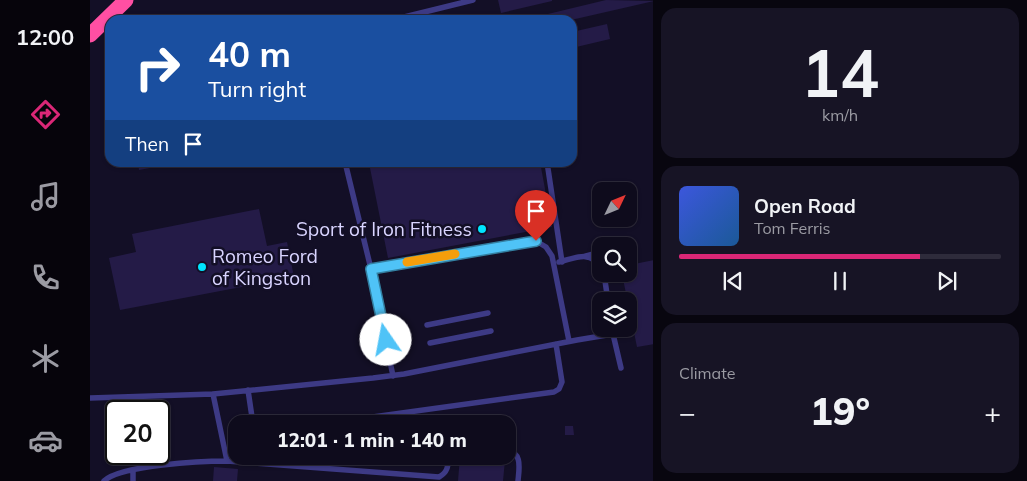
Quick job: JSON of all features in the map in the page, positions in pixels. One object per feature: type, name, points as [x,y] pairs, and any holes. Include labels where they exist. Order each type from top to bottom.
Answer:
[{"type":"highway","points":[[111,15],[126,0]]},
{"type":"highway","points":[[90,35],[105,20]]},
{"type":"lane","points":[[412,15],[473,0]]},
{"type":"lane","points":[[348,167],[393,376]]},
{"type":"lane","points":[[548,167],[562,262]]},
{"type":"lane","points":[[371,269],[536,241],[546,247],[552,256],[569,341]]},
{"type":"lane","points":[[553,264],[592,254]]},
{"type":"lane","points":[[586,256],[592,258]]},
{"type":"lane","points":[[427,325],[488,313]]},
{"type":"lane","points":[[430,342],[491,331]]},
{"type":"lane","points":[[90,398],[213,394],[393,376],[592,336]]},
{"type":"lane","points":[[614,337],[621,368]]},
{"type":"lane","points":[[387,415],[559,390],[562,382],[556,344]]},
{"type":"lane","points":[[248,390],[252,415]]},
{"type":"lane","points":[[104,481],[109,477],[133,470],[201,461],[226,461],[213,394]]},
{"type":"lane","points":[[516,454],[519,460],[518,481]]},
{"type":"lane","points":[[279,465],[439,477],[445,474],[448,465]]},
{"type":"lane","points":[[133,470],[133,481]]},
{"type":"building","points":[[498,0],[552,0],[552,1],[501,13]]},
{"type":"building","points":[[606,0],[653,1],[577,19],[577,15],[544,15]]},
{"type":"building","points":[[607,24],[610,39],[577,47],[577,31]]},
{"type":"building","points":[[139,167],[156,167],[139,170]]},
{"type":"building","points":[[541,167],[552,227],[388,258],[370,168]]},
{"type":"building","name":"Romeo Ford of Kingston","points":[[259,209],[267,246],[287,242],[294,277],[120,310],[109,258],[136,252],[132,234]]},
{"type":"building","points":[[653,260],[653,344],[637,347],[635,337],[637,337],[637,292],[626,292],[624,282],[637,282],[637,263]]},
{"type":"building","points":[[565,426],[573,426],[574,435],[565,435]]},
{"type":"building","points":[[459,465],[505,465],[503,481],[458,481]]},
{"type":"building","points":[[214,467],[238,469],[237,481],[213,481]]},
{"type":"slow traffic","points":[[407,262],[455,254]]},
{"type":"place","name":"Sport of Iron Fitness","points":[[482,229]]},
{"type":"place","name":"Romeo Ford of Kingston","points":[[202,267]]},
{"type":"route","points":[[386,340],[371,269],[536,241]]}]
